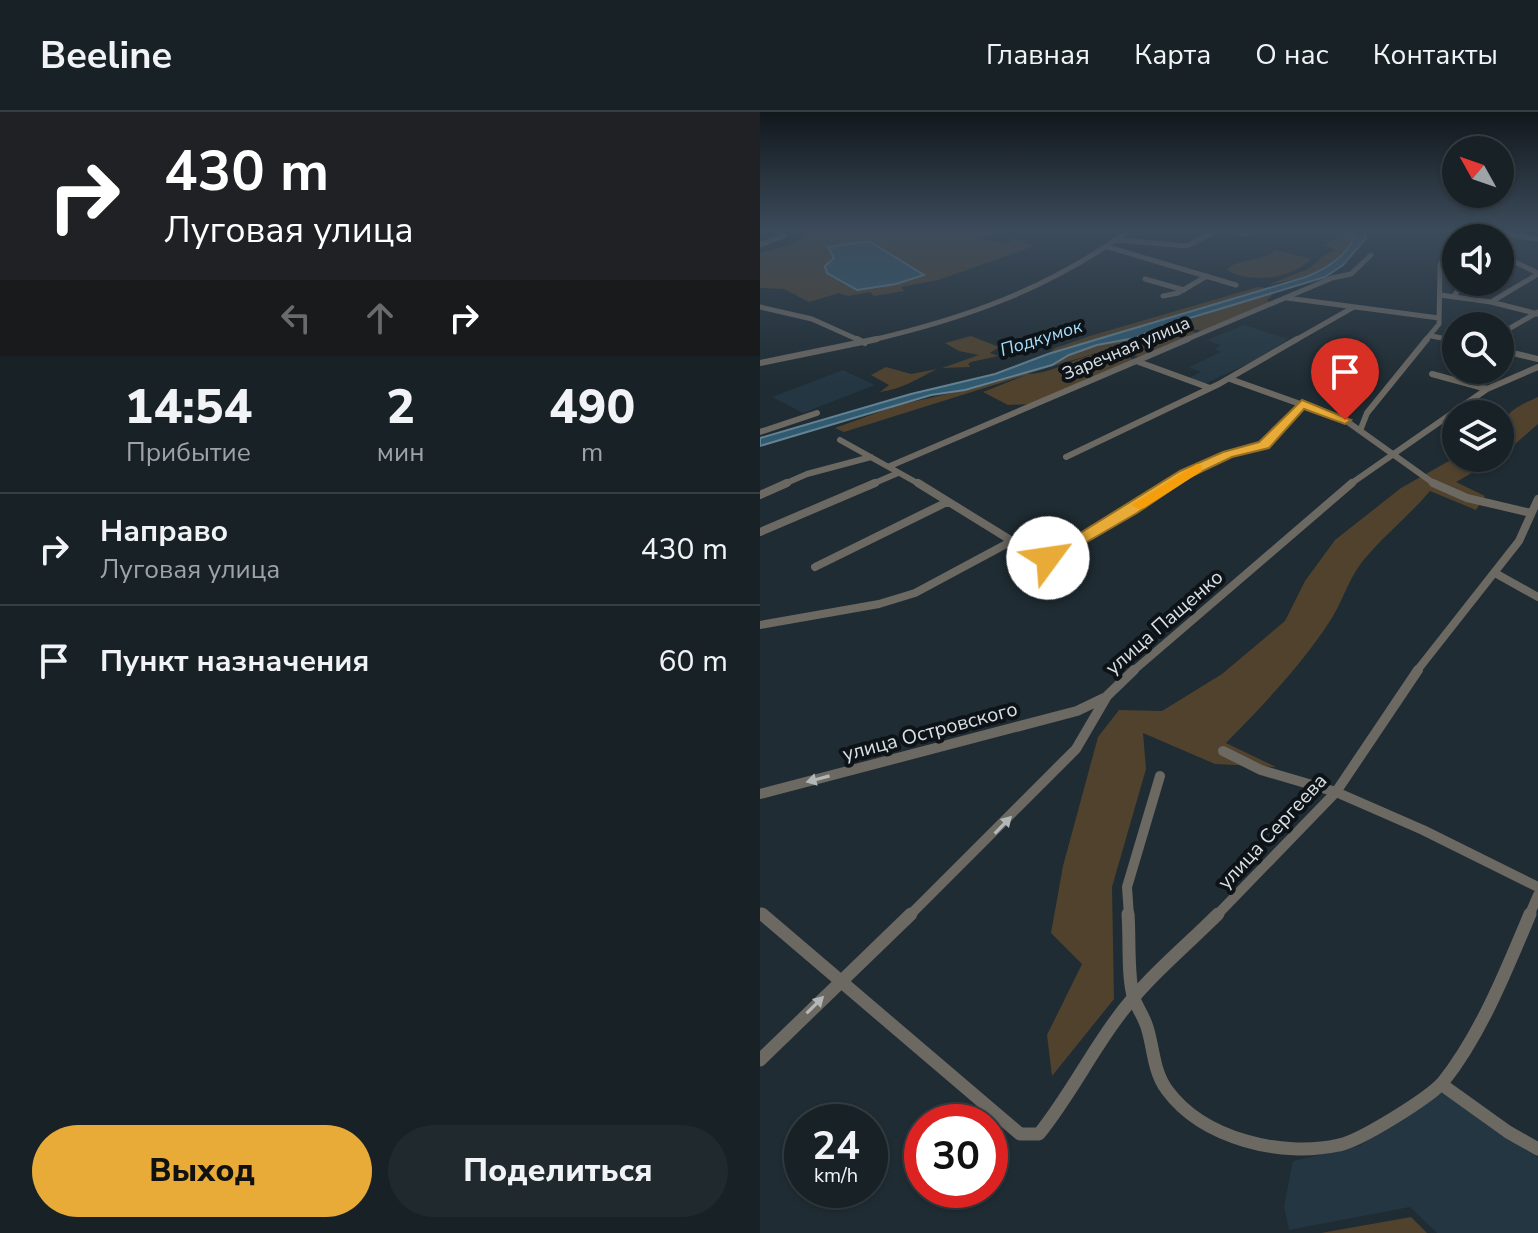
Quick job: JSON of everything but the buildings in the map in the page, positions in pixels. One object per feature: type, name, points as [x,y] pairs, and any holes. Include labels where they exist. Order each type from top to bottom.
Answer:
[{"type":"street","points":[[760,363],[865,343],[926,327],[1018,297],[1048,282]]},
{"type":"street","points":[[1157,282],[1185,290]]},
{"type":"street","points":[[1163,296],[1185,290],[1197,282]]},
{"type":"street","points":[[1227,282],[1236,285]]},
{"type":"street","name":"Заречная улица","points":[[890,466],[1322,282]]},
{"type":"street","points":[[1360,431],[1362,420],[1432,336],[1439,318],[1440,282]]},
{"type":"street","points":[[1491,302],[1523,282]]},
{"type":"street","points":[[1454,296],[1537,313]]},
{"type":"street","points":[[1287,298],[1439,318]]},
{"type":"street","points":[[760,307],[812,319],[865,343]]},
{"type":"street","points":[[1066,457],[1230,379],[1352,308]]},
{"type":"street","points":[[1514,326],[1537,313]]},
{"type":"street","points":[[1432,336],[1442,338]]},
{"type":"street","points":[[1514,353],[1538,359]]},
{"type":"street","points":[[1136,361],[1210,388]]},
{"type":"street","name":"улица Пащенко","points":[[760,1060],[980,848],[1076,749],[1107,696],[1339,493],[1487,389],[1538,367]]},
{"type":"street","points":[[1432,374],[1487,389]]},
{"type":"street","points":[[1230,379],[1350,423],[1440,488],[1467,498],[1531,513]]},
{"type":"street","points":[[840,440],[890,466],[1012,541],[1048,558],[1131,510],[1185,474],[1227,455],[1264,445],[1302,404]]},
{"type":"street","points":[[760,432],[817,413]]},
{"type":"street","points":[[1350,423],[1362,420]]},
{"type":"street","points":[[760,495],[807,474],[871,457]]},
{"type":"street","points":[[760,532],[898,473]]},
{"type":"street","name":"улица Сергеева","points":[[839,981],[1007,1125],[1020,1134],[1039,1134],[1064,1103],[1113,1023],[1133,997],[1259,874],[1336,792],[1420,667],[1519,541],[1538,499]]},
{"type":"street","points":[[815,567],[888,528],[947,502]]},
{"type":"street","points":[[760,625],[879,604],[915,593],[1012,541]]},
{"type":"street","points":[[1495,573],[1538,597]]},
{"type":"street","name":"улица Островского","points":[[760,794],[1077,711],[1107,696]]},
{"type":"street","points":[[1223,751],[1261,770],[1336,792],[1538,887]]},
{"type":"street","points":[[1160,776],[1127,887],[1133,997],[1147,1025],[1156,1071],[1168,1092],[1203,1122],[1228,1135],[1254,1143],[1295,1148],[1341,1145],[1401,1113],[1441,1084],[1463,1052],[1509,965],[1538,895]]},
{"type":"street","points":[[760,913],[839,981]]},
{"type":"street","points":[[1441,1084],[1508,1132],[1538,1149]]},
{"type":"shaded area","points":[[760,282],[926,282],[901,287],[904,291],[874,296],[870,292],[848,296],[839,293],[809,302],[784,289],[760,288]]},
{"type":"shaded area","points":[[1258,287],[1265,288],[1048,354],[1055,348],[1090,336]]},
{"type":"shaded area","points":[[1276,291],[1267,300],[1272,304],[1203,331],[1184,327],[1195,335],[1138,357],[1110,346],[1109,349],[1027,374],[1107,353],[1121,354],[1134,360],[1033,404],[1008,405],[983,392],[1026,375],[844,432],[835,428],[898,405],[1052,365],[1097,345],[1153,332]]},
{"type":"shaded area","points":[[1244,325],[1288,339],[1255,360],[1205,384],[1189,378],[1201,372],[1189,367],[1221,352],[1215,349],[1221,345],[1207,340]]},
{"type":"shaded area","points":[[971,336],[999,347],[990,353],[998,356],[971,362],[968,364],[970,367],[942,368],[979,355],[959,351],[945,343]]},
{"type":"shaded area","points":[[886,367],[911,374],[937,369],[903,386],[880,392],[889,385],[871,375]]},
{"type":"shaded area","points":[[843,370],[875,385],[803,413],[772,397]]},
{"type":"shaded area","points":[[1538,397],[1538,424],[1514,445],[1514,410]]},
{"type":"shaded area","points":[[1442,465],[1442,472],[1474,472],[1456,482],[1485,496],[1476,510],[1430,491],[1362,562],[1334,614],[1307,654],[1226,743],[1276,767],[1215,764],[1143,733],[1146,769],[1112,887],[1114,999],[1052,1076],[1047,1035],[1082,964],[1051,933],[1063,866],[1098,737],[1119,710],[1162,711],[1222,674],[1285,621],[1305,581],[1335,540],[1401,488]]},
{"type":"shaded area","points":[[1440,1091],[1538,1158],[1538,1233],[1437,1233],[1410,1207],[1289,1230],[1284,1206],[1293,1161],[1359,1146]]},
{"type":"shaded area","points":[[1411,1217],[1427,1233],[1321,1233]]},
{"type":"water","points":[[843,282],[901,282],[896,284],[857,290]]},
{"type":"water","name":"Подкумок","points":[[1288,282],[1308,282],[1167,325],[1135,338],[1097,345],[1052,365],[965,390],[931,395],[760,446],[760,438],[911,394],[995,374],[1048,354]]},
{"type":"slow traffic","points":[[1139,505],[1197,468]]},
{"type":"route","points":[[1048,558],[1131,510],[1185,474],[1227,455],[1264,445],[1302,404],[1345,420]]}]
